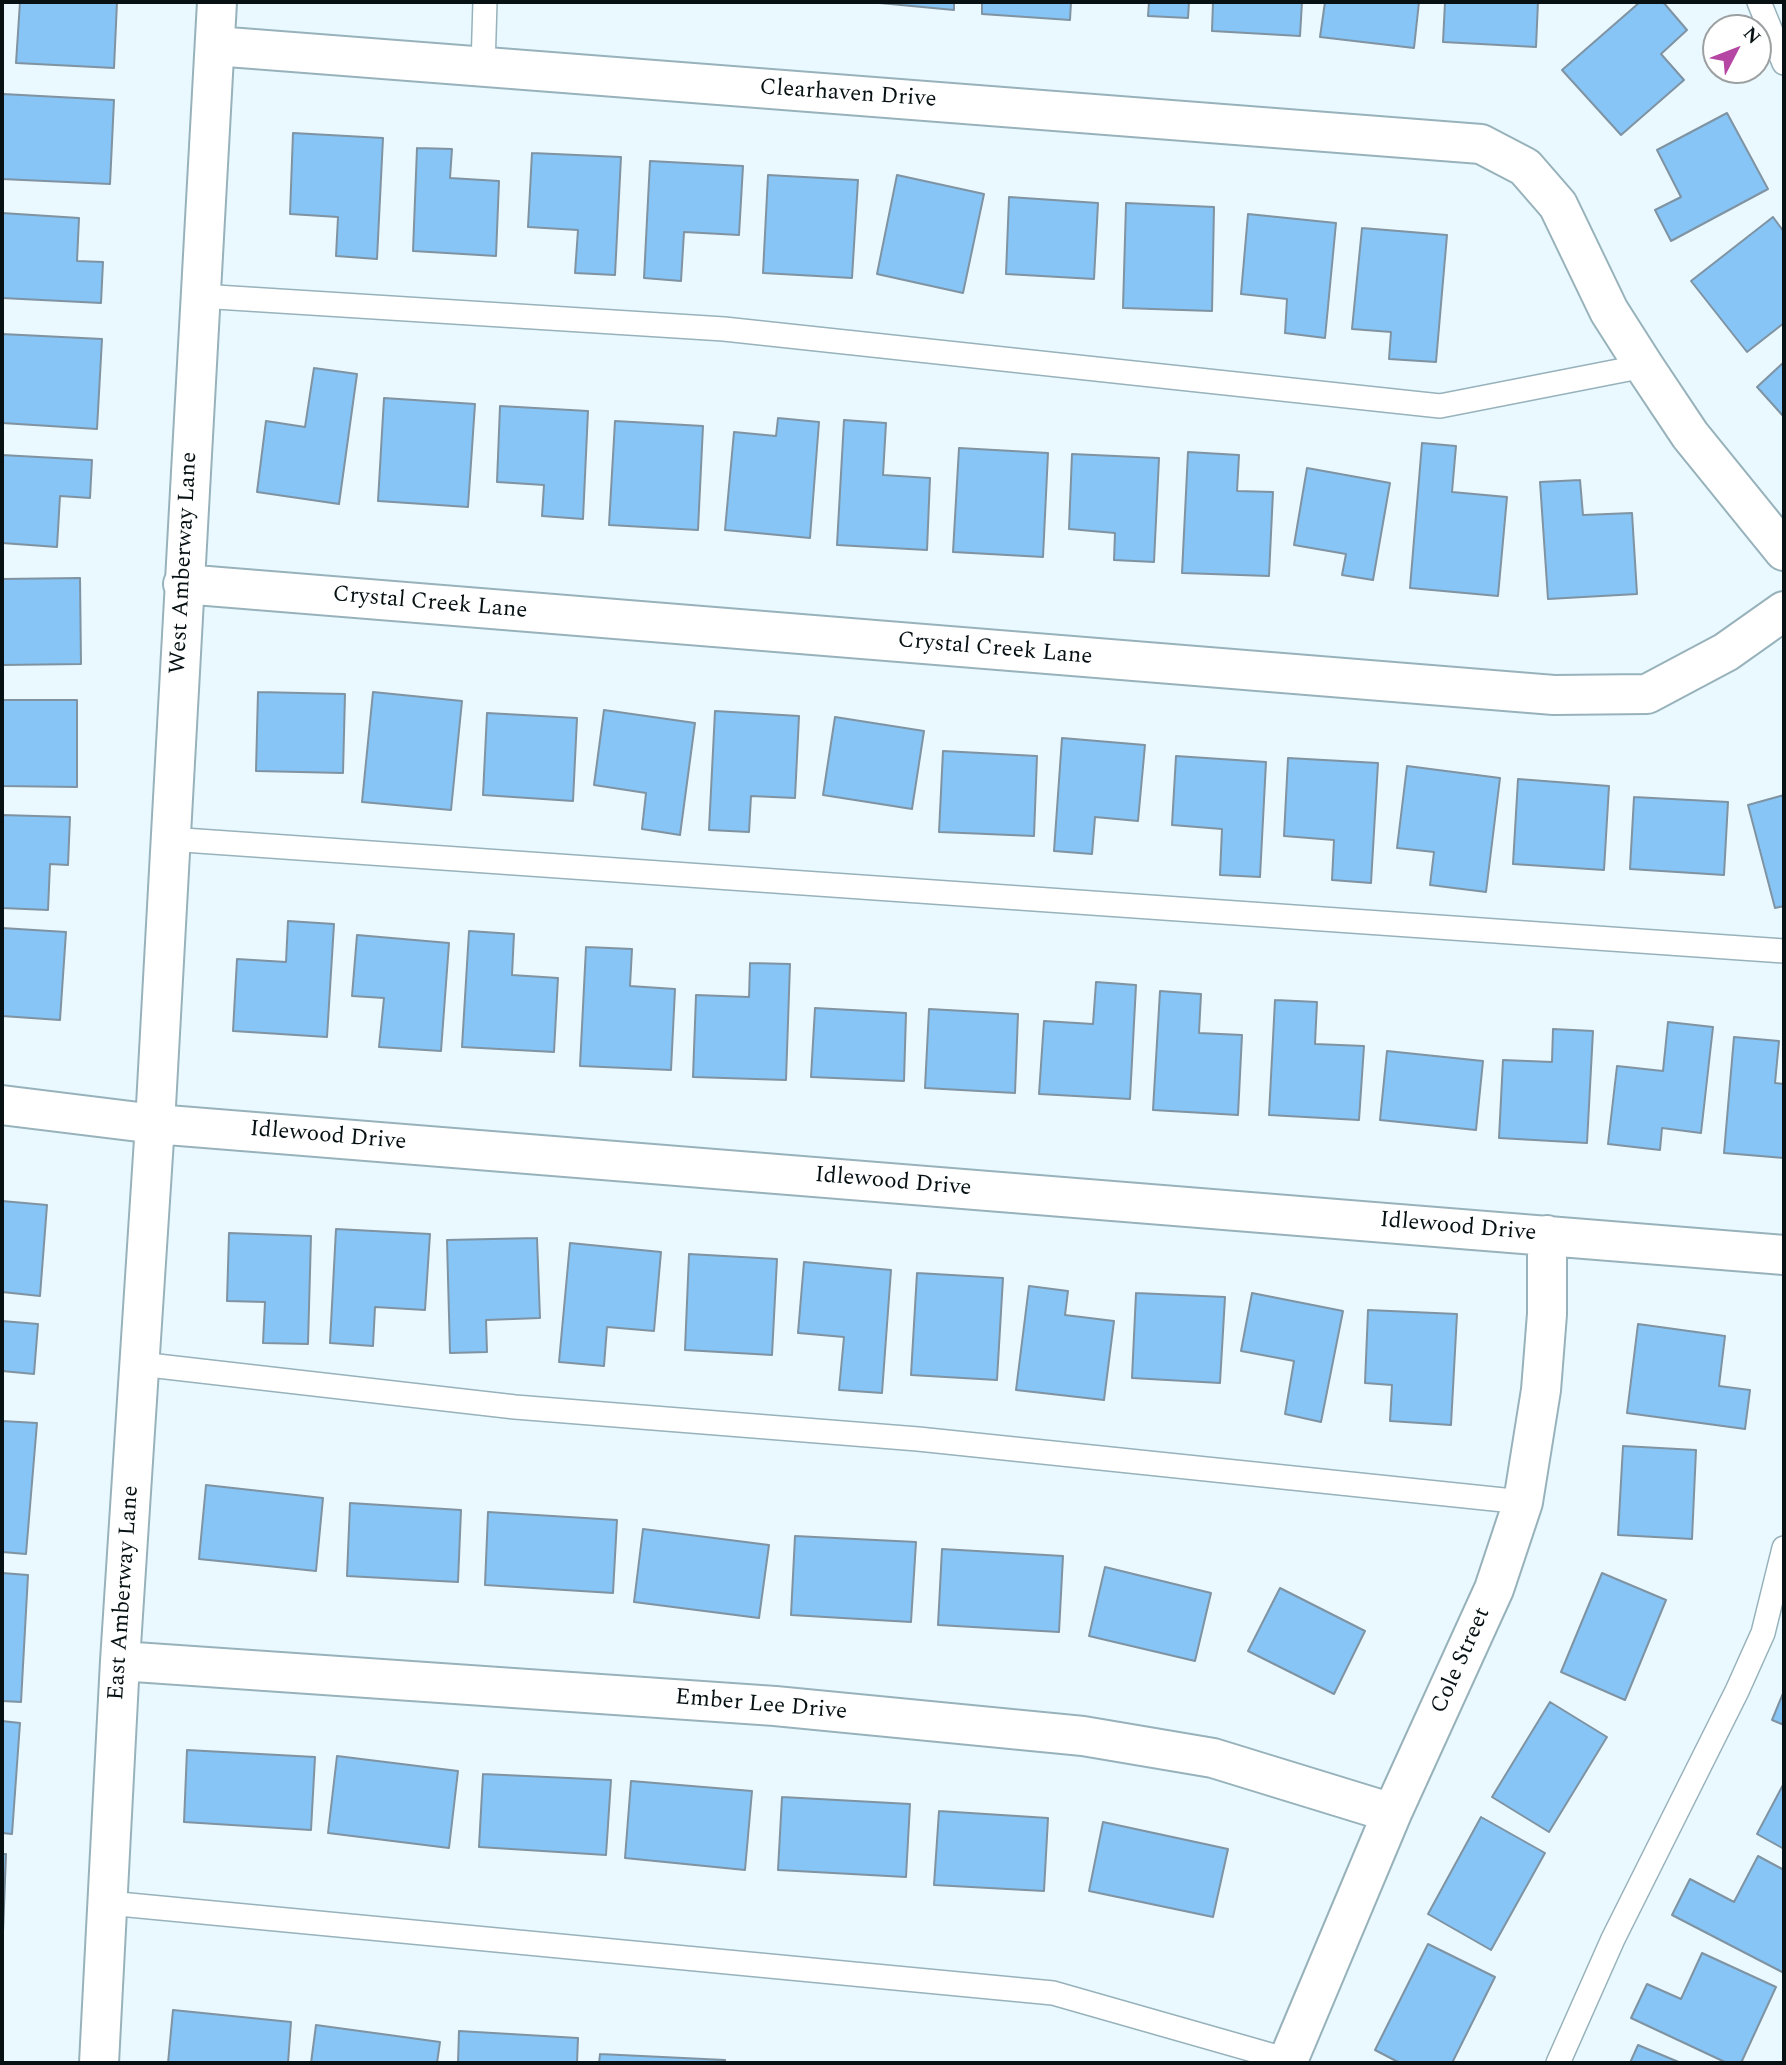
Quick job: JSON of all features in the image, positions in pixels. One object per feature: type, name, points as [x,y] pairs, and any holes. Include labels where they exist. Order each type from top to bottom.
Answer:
[{"type":"street","name":"West Amberway Lane","points":[[155,1124],[217,2]]},
{"type":"street","name":"Clearhaven Drive","points":[[215,47],[1481,144],[1525,167],[1558,205],[1609,311],[1644,366]]},
{"type":"street","points":[[1644,366],[1690,435],[1784,551]]},
{"type":"street","name":"Crystal Creek Lane","points":[[183,584],[1554,695],[1647,694],[1726,652],[1784,611]]},
{"type":"street","name":"Idlewood Drive","points":[[2,1105],[155,1124],[1784,1255]]},
{"type":"street","name":"East Amberway Lane","points":[[99,2063],[120,1661],[155,1124]]},
{"type":"street","name":"Cole Street","points":[[1288,2062],[1392,1813],[1494,1589],[1523,1502],[1541,1390],[1547,1314],[1547,1235]]},
{"type":"street","name":"Ember Lee Drive","points":[[120,1661],[775,1706],[1083,1736],[1213,1758],[1392,1813]]},
{"type":"lane","points":[[483,67],[485,2]]},
{"type":"lane","points":[[1759,2],[1784,63]]},
{"type":"lane","points":[[200,296],[724,329],[1440,406],[1644,366]]},
{"type":"lane","points":[[169,839],[1784,951]]},
{"type":"lane","points":[[139,1363],[516,1407],[918,1439],[1523,1502]]},
{"type":"lane","points":[[1558,2063],[1613,1939],[1710,1748],[1758,1645],[1784,1548]]},
{"type":"lane","points":[[108,1903],[1053,1993],[1288,2062]]},
{"type":"building","points":[[20,2],[117,2],[114,68],[16,63]]},
{"type":"building","points":[[869,2],[954,2],[954,10]]},
{"type":"building","points":[[982,2],[1071,2],[1070,20],[982,14]]},
{"type":"building","points":[[1149,2],[1189,2],[1188,18],[1148,16]]},
{"type":"building","points":[[1213,2],[1302,2],[1300,36],[1212,31]]},
{"type":"building","points":[[1325,2],[1419,2],[1414,48],[1320,37]]},
{"type":"building","points":[[1445,2],[1538,2],[1536,47],[1443,42]]},
{"type":"building","points":[[1640,2],[1663,2],[1687,30],[1661,54],[1684,80],[1621,135],[1562,70]]},
{"type":"building","points":[[3,94],[114,100],[110,184],[2,179]]},
{"type":"building","points":[[1727,113],[1768,189],[1671,241],[1655,210],[1681,197],[1657,150]]},
{"type":"building","points":[[293,133],[383,138],[377,259],[336,256],[338,217],[290,214]]},
{"type":"building","points":[[417,148],[452,149],[450,178],[499,181],[496,256],[413,251]]},
{"type":"building","points":[[532,153],[621,157],[615,275],[575,273],[578,230],[528,227]]},
{"type":"building","points":[[650,161],[743,166],[739,235],[684,232],[681,281],[644,278]]},
{"type":"building","points":[[768,175],[858,180],[852,278],[763,273]]},
{"type":"building","points":[[897,175],[984,194],[963,293],[877,274]]},
{"type":"building","points":[[1009,197],[1098,203],[1094,279],[1006,274]]},
{"type":"building","points":[[1126,203],[1214,207],[1212,311],[1123,308]]},
{"type":"building","points":[[2,213],[79,218],[77,261],[103,262],[101,303],[2,298]]},
{"type":"building","points":[[1248,214],[1336,223],[1325,338],[1285,333],[1287,299],[1241,294]]},
{"type":"building","points":[[1773,217],[1784,232],[1784,323],[1747,352],[1691,281]]},
{"type":"building","points":[[1362,228],[1447,235],[1436,362],[1389,359],[1391,332],[1352,329]]},
{"type":"building","points":[[2,334],[102,339],[97,429],[2,423]]},
{"type":"building","points":[[1784,362],[1784,417],[1757,387]]},
{"type":"building","points":[[314,368],[357,374],[339,504],[257,492],[266,421],[305,427]]},
{"type":"building","points":[[384,398],[475,404],[468,507],[378,501]]},
{"type":"building","points":[[500,406],[588,411],[583,519],[542,516],[544,485],[497,482]]},
{"type":"building","points":[[778,418],[819,422],[810,538],[725,530],[734,432],[776,436]]},
{"type":"building","points":[[844,420],[886,423],[883,475],[930,478],[927,550],[837,545]]},
{"type":"building","points":[[615,421],[703,426],[698,530],[609,525]]},
{"type":"building","points":[[1422,443],[1456,446],[1452,492],[1507,497],[1498,596],[1410,588]]},
{"type":"building","points":[[959,448],[1048,453],[1043,557],[953,552]]},
{"type":"building","points":[[1188,452],[1239,455],[1237,491],[1273,492],[1269,576],[1182,573]]},
{"type":"building","points":[[1072,454],[1159,458],[1154,562],[1114,560],[1115,533],[1069,529]]},
{"type":"building","points":[[2,455],[92,460],[90,498],[60,496],[57,547],[2,543]]},
{"type":"building","points":[[1307,468],[1390,483],[1373,580],[1342,575],[1346,554],[1294,545]]},
{"type":"building","points":[[1580,480],[1583,515],[1632,513],[1637,594],[1548,599],[1540,482]]},
{"type":"building","points":[[80,578],[81,664],[2,665],[2,579]]},
{"type":"building","points":[[258,692],[345,694],[343,773],[256,771]]},
{"type":"building","points":[[373,692],[462,701],[451,810],[362,802]]},
{"type":"building","points":[[2,700],[77,700],[77,787],[2,786]]},
{"type":"building","points":[[604,710],[695,723],[680,835],[642,829],[646,793],[594,785]]},
{"type":"building","points":[[715,711],[799,716],[795,798],[751,796],[749,832],[709,830]]},
{"type":"building","points":[[487,713],[577,718],[573,801],[483,795]]},
{"type":"building","points":[[835,717],[924,731],[912,809],[823,795]]},
{"type":"building","points":[[1062,738],[1145,745],[1138,821],[1095,817],[1092,854],[1054,851]]},
{"type":"building","points":[[943,751],[1037,756],[1034,836],[939,832]]},
{"type":"building","points":[[1176,756],[1266,762],[1260,877],[1220,875],[1222,829],[1172,825]]},
{"type":"building","points":[[1288,758],[1378,763],[1371,883],[1332,880],[1334,840],[1284,836]]},
{"type":"building","points":[[1407,766],[1500,778],[1486,892],[1430,885],[1434,852],[1397,848]]},
{"type":"building","points":[[1518,779],[1609,786],[1604,870],[1513,864]]},
{"type":"building","points":[[1784,795],[1784,906],[1775,908],[1748,805]]},
{"type":"building","points":[[1634,797],[1728,802],[1724,875],[1630,869]]},
{"type":"building","points":[[2,815],[70,817],[68,865],[50,864],[48,910],[2,908]]},
{"type":"building","points":[[288,921],[334,924],[327,1037],[233,1031],[237,959],[286,962]]},
{"type":"building","points":[[2,928],[66,932],[60,1020],[2,1016]]},
{"type":"building","points":[[469,931],[514,934],[512,975],[558,978],[554,1052],[462,1047]]},
{"type":"building","points":[[357,935],[449,943],[441,1051],[379,1047],[384,998],[352,996]]},
{"type":"building","points":[[586,947],[632,949],[630,986],[675,989],[671,1070],[580,1066]]},
{"type":"building","points":[[750,963],[790,964],[786,1080],[693,1077],[696,995],[749,997]]},
{"type":"building","points":[[1096,982],[1136,985],[1130,1099],[1039,1094],[1044,1021],[1093,1024]]},
{"type":"building","points":[[1160,991],[1201,994],[1199,1033],[1242,1035],[1238,1115],[1153,1110]]},
{"type":"building","points":[[1275,1000],[1317,1002],[1315,1044],[1364,1046],[1359,1120],[1269,1115]]},
{"type":"building","points":[[815,1008],[906,1013],[904,1081],[811,1077]]},
{"type":"building","points":[[929,1009],[1018,1014],[1015,1093],[925,1088]]},
{"type":"building","points":[[1668,1022],[1713,1027],[1701,1133],[1662,1128],[1660,1150],[1608,1144],[1617,1066],[1663,1071]]},
{"type":"building","points":[[1553,1029],[1593,1031],[1587,1143],[1499,1138],[1503,1060],[1552,1062]]},
{"type":"building","points":[[1734,1037],[1779,1041],[1775,1083],[1784,1084],[1784,1158],[1724,1153]]},
{"type":"building","points":[[1387,1051],[1483,1061],[1476,1130],[1380,1120]]},
{"type":"building","points":[[2,1201],[47,1205],[40,1296],[2,1292]]},
{"type":"building","points":[[336,1229],[430,1234],[425,1310],[375,1307],[373,1346],[330,1343]]},
{"type":"building","points":[[229,1233],[311,1236],[308,1344],[263,1343],[265,1302],[227,1301]]},
{"type":"building","points":[[537,1238],[540,1318],[486,1320],[487,1352],[450,1353],[447,1240]]},
{"type":"building","points":[[570,1243],[661,1252],[654,1331],[607,1327],[604,1366],[559,1362]]},
{"type":"building","points":[[689,1254],[777,1259],[772,1355],[685,1350]]},
{"type":"building","points":[[804,1262],[891,1270],[882,1393],[839,1390],[844,1337],[798,1333]]},
{"type":"building","points":[[917,1273],[1003,1278],[997,1380],[911,1375]]},
{"type":"building","points":[[1029,1286],[1068,1291],[1065,1315],[1114,1321],[1104,1400],[1016,1390]]},
{"type":"building","points":[[1136,1293],[1225,1297],[1220,1383],[1132,1378]]},
{"type":"building","points":[[1252,1293],[1343,1311],[1321,1422],[1285,1414],[1294,1361],[1241,1351]]},
{"type":"building","points":[[1368,1310],[1457,1314],[1451,1425],[1390,1421],[1392,1385],[1365,1383]]},
{"type":"building","points":[[2,1321],[38,1324],[34,1374],[2,1371]]},
{"type":"building","points":[[1638,1324],[1725,1336],[1719,1386],[1750,1390],[1745,1429],[1627,1413]]},
{"type":"building","points":[[2,1421],[37,1423],[26,1554],[2,1552]]},
{"type":"building","points":[[1623,1446],[1696,1450],[1692,1539],[1618,1535]]},
{"type":"building","points":[[206,1485],[323,1498],[316,1571],[199,1559]]},
{"type":"building","points":[[350,1503],[461,1510],[458,1582],[347,1576]]},
{"type":"building","points":[[488,1512],[617,1520],[613,1593],[485,1585]]},
{"type":"building","points":[[643,1529],[769,1545],[759,1618],[634,1602]]},
{"type":"building","points":[[795,1536],[916,1542],[911,1622],[791,1615]]},
{"type":"building","points":[[942,1549],[1063,1556],[1059,1632],[938,1625]]},
{"type":"building","points":[[1105,1567],[1211,1593],[1195,1661],[1089,1636]]},
{"type":"building","points":[[2,1573],[28,1575],[21,1702],[2,1701]]},
{"type":"building","points":[[1602,1573],[1666,1600],[1625,1700],[1561,1672]]},
{"type":"building","points":[[1280,1588],[1365,1631],[1334,1694],[1248,1651]]},
{"type":"building","points":[[1784,1691],[1784,1725],[1772,1720]]},
{"type":"building","points":[[1550,1702],[1607,1737],[1549,1832],[1492,1797]]},
{"type":"building","points":[[2,1721],[20,1723],[12,1834],[2,1833]]},
{"type":"building","points":[[187,1750],[315,1757],[311,1830],[184,1822]]},
{"type":"building","points":[[337,1756],[458,1771],[449,1848],[328,1833]]},
{"type":"building","points":[[483,1774],[611,1780],[606,1855],[479,1847]]},
{"type":"building","points":[[631,1781],[752,1791],[745,1870],[625,1858]]},
{"type":"building","points":[[1784,1783],[1784,1849],[1757,1834]]},
{"type":"building","points":[[782,1797],[910,1804],[906,1877],[778,1870]]},
{"type":"building","points":[[939,1811],[1048,1818],[1044,1891],[934,1885]]},
{"type":"building","points":[[1481,1817],[1545,1853],[1491,1950],[1428,1914]]},
{"type":"building","points":[[1103,1822],[1228,1849],[1213,1917],[1089,1891]]},
{"type":"building","points":[[2,1854],[6,1854],[2,1958]]},
{"type":"building","points":[[1758,1856],[1784,1870],[1784,1973],[1672,1915],[1690,1879],[1734,1902]]},
{"type":"building","points":[[1428,1944],[1495,1977],[1452,2063],[1400,2063],[1375,2050]]},
{"type":"building","points":[[1702,1953],[1776,1987],[1741,2063],[1727,2063],[1631,2018],[1647,1984],[1681,1999]]},
{"type":"building","points":[[173,2010],[291,2022],[288,2063],[168,2063]]},
{"type":"building","points":[[316,2025],[440,2042],[437,2063],[311,2063]]},
{"type":"building","points":[[459,2031],[578,2038],[577,2063],[458,2063]]},
{"type":"building","points":[[1638,2045],[1681,2063],[1630,2063]]},
{"type":"building","points":[[600,2054],[725,2060],[725,2063],[599,2063]]}]
